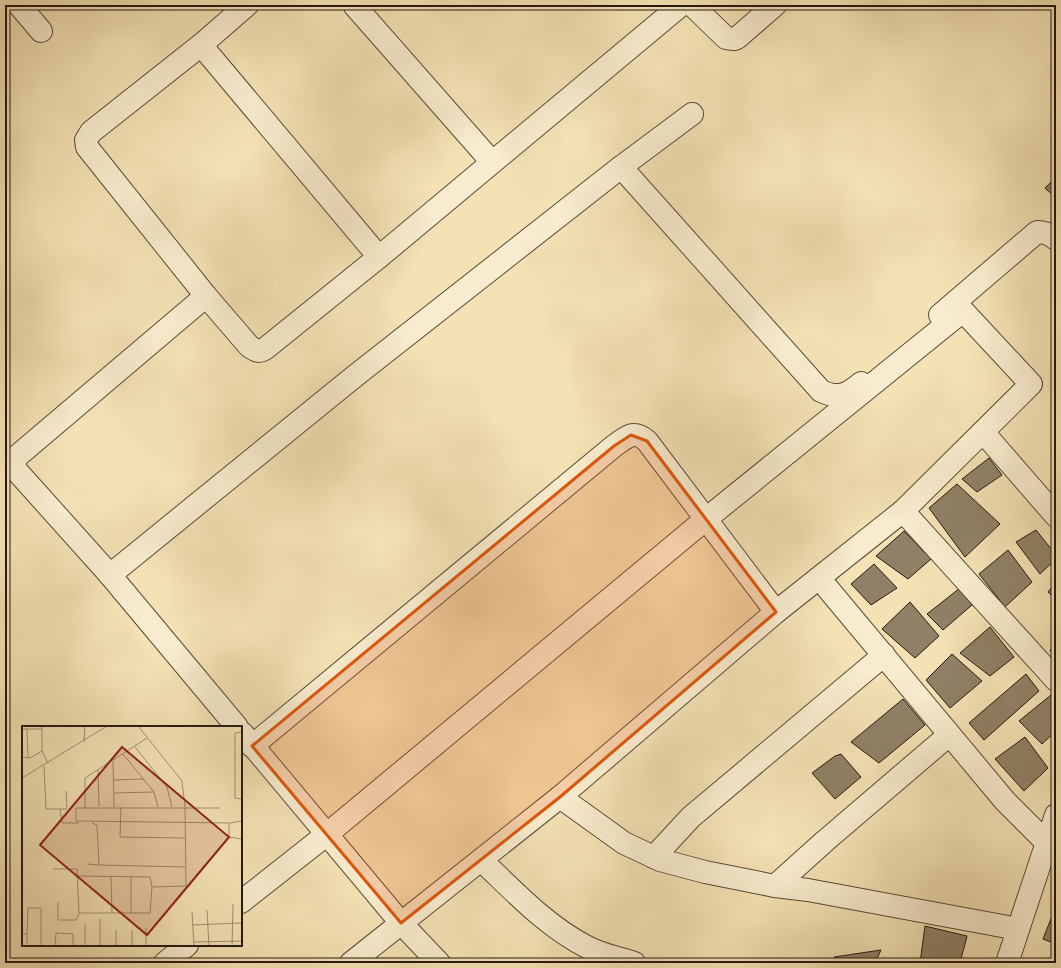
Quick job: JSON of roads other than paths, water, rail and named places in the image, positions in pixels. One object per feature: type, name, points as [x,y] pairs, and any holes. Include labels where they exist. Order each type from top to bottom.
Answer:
[{"type":"street","points":[[19,5],[41,31]]},
{"type":"street","points":[[247,5],[200,45],[91,132],[86,140],[87,147],[206,296],[249,346],[257,351],[261,351],[379,257],[681,5]]},
{"type":"street","points":[[354,5],[492,162]]},
{"type":"street","points":[[692,5],[723,36],[729,39],[734,39],[775,5]]},
{"type":"street","points":[[200,45],[379,257]]},
{"type":"street","points":[[110,575],[355,376],[621,167],[692,114]]},
{"type":"street","points":[[621,167],[821,391],[831,396],[840,395],[854,389],[1036,232],[1048,234],[1056,239]]},
{"type":"street","points":[[206,296],[15,458],[14,462],[15,469],[110,575],[236,726]]},
{"type":"street","points":[[242,901],[326,834],[706,519],[963,311],[1031,384],[903,511],[776,612],[560,797],[351,963]]},
{"type":"street","points":[[983,432],[1056,516]]},
{"type":"street","points":[[439,963],[401,923],[247,739],[614,446],[631,435],[637,435],[647,441],[776,612]]},
{"type":"street","points":[[903,511],[1056,680]]},
{"type":"street","points":[[819,578],[1005,801],[1047,843]]},
{"type":"street","points":[[654,857],[692,817],[884,655]]},
{"type":"street","points":[[775,886],[825,841],[949,735]]},
{"type":"street","points":[[560,797],[624,843],[660,860],[705,872],[775,886],[808,890],[1018,929]]},
{"type":"street","points":[[1007,963],[1056,815]]},
{"type":"street","points":[[481,860],[555,927],[588,947],[634,963]]},
{"type":"street","points":[[165,963],[186,946]]}]
